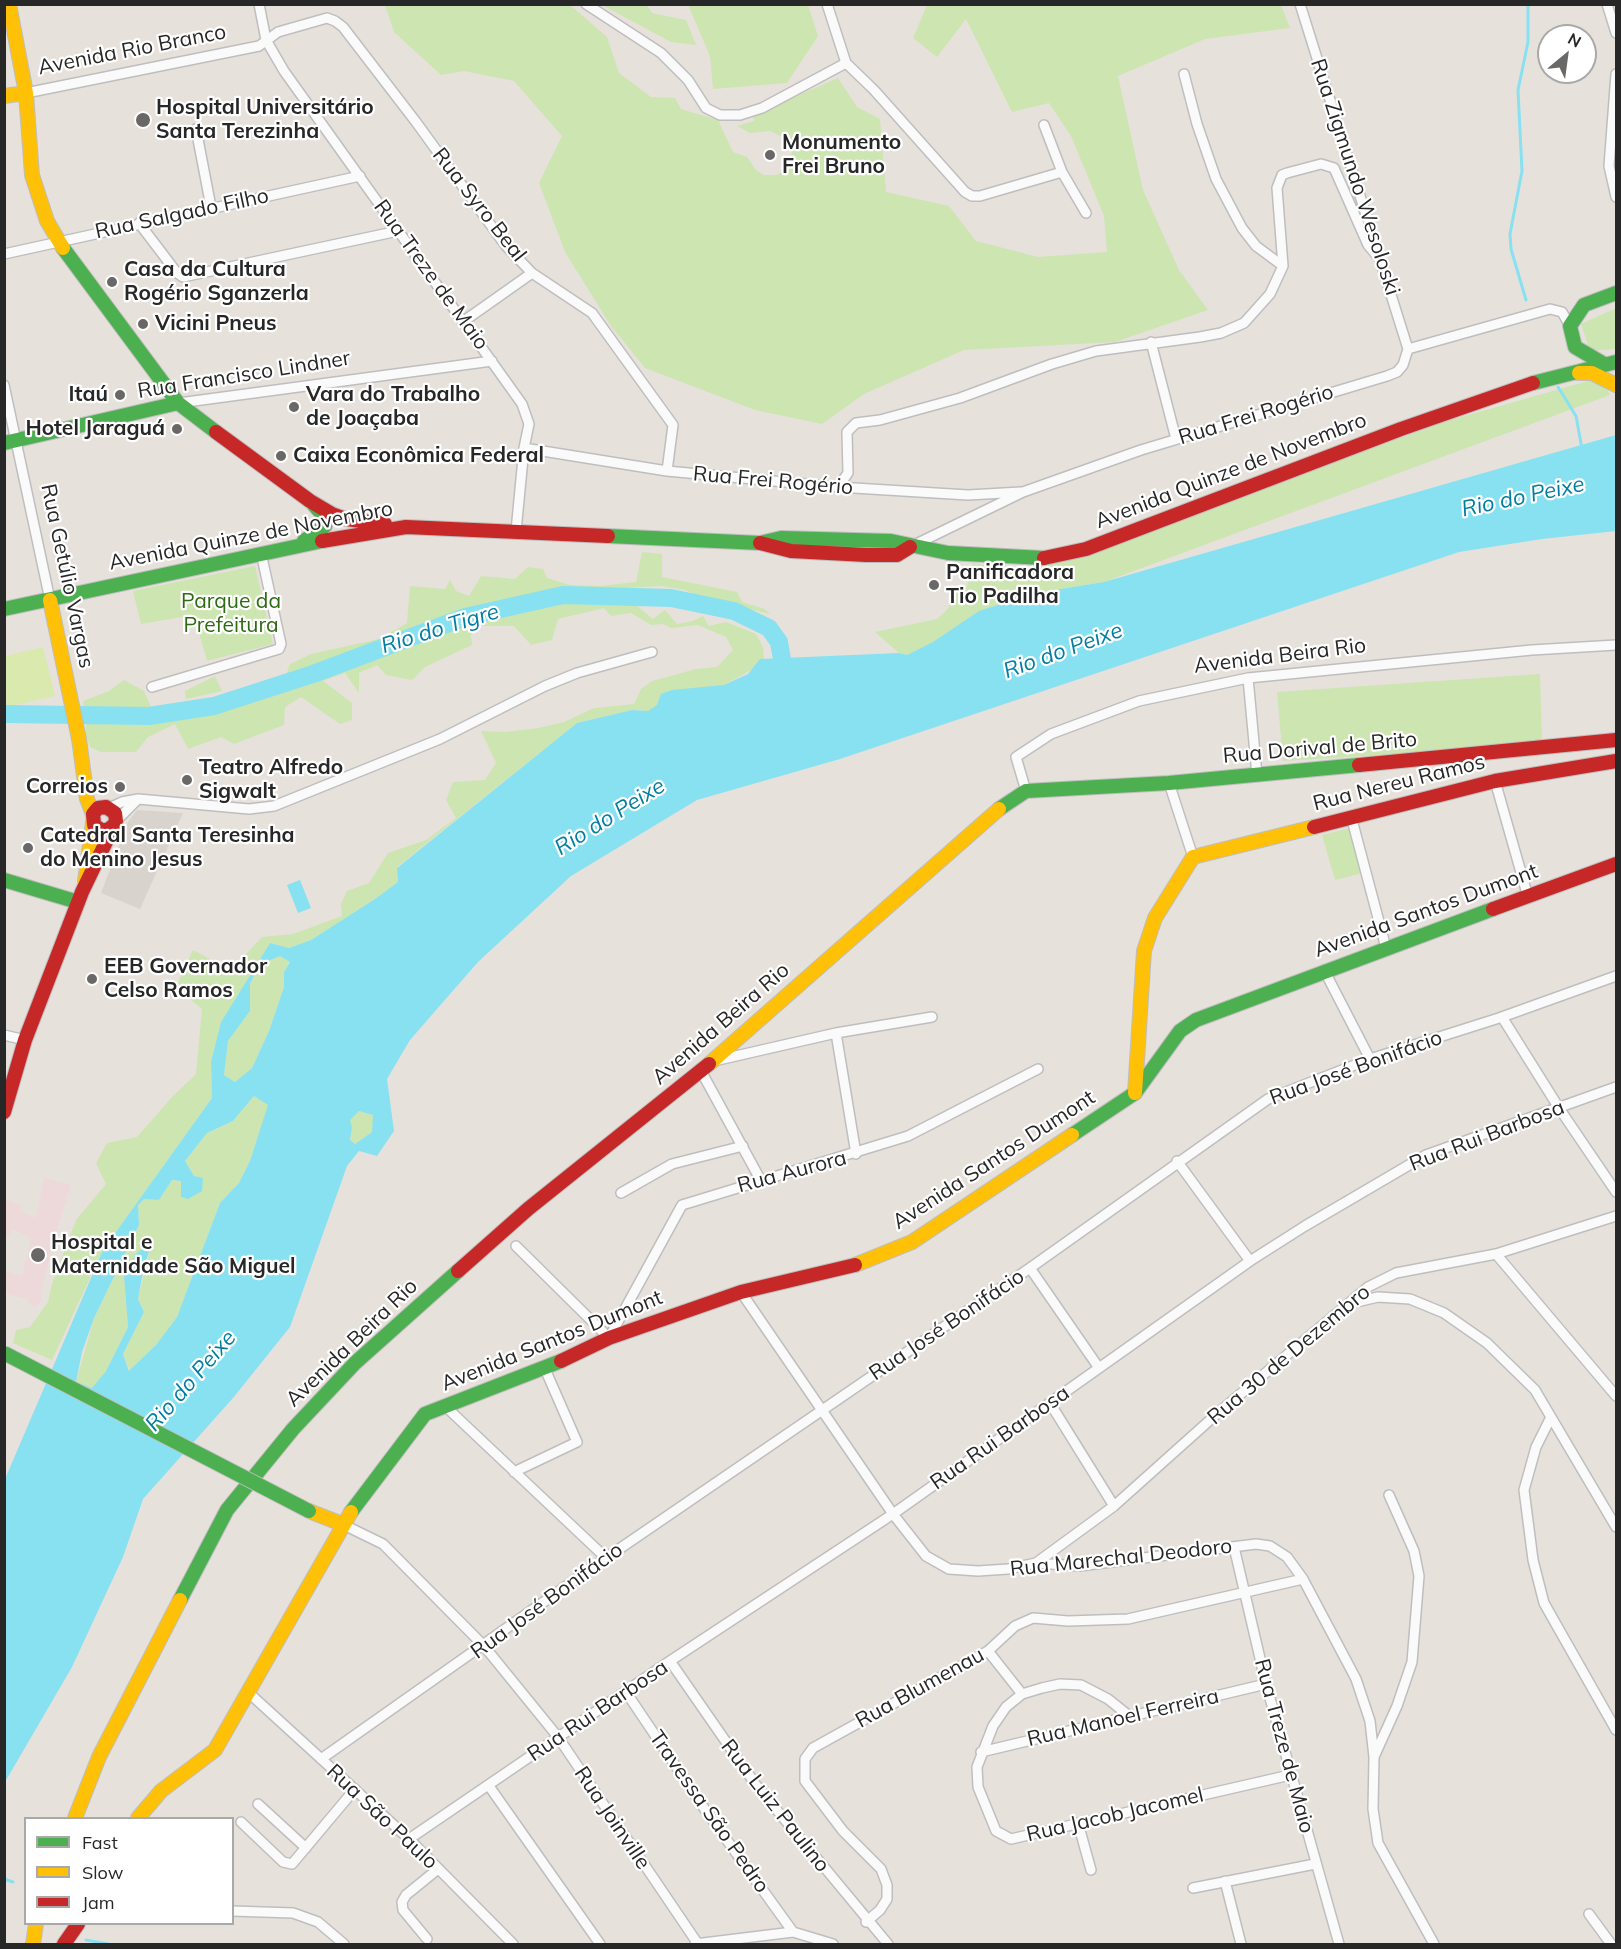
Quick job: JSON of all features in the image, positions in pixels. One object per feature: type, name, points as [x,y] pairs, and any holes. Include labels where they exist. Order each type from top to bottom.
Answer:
[{"type":"street","points":[[9,4],[26,93],[32,175],[47,221],[59,242],[178,403],[310,501],[346,519],[406,527]]},
{"type":"street","name":"Rua Treze de Maio","points":[[259,4],[266,40],[284,71],[522,404],[529,424],[524,448],[516,531]]},
{"type":"street","points":[[586,4],[661,53],[687,80],[706,108],[720,115],[740,115],[762,108],[846,63]]},
{"type":"street","points":[[827,4],[846,63],[874,90],[965,192],[972,196],[1062,172]]},
{"type":"street","name":"Rua Zigmundo Wesoloski","points":[[1300,4],[1384,264],[1408,349]]},
{"type":"street","points":[[1607,4],[1617,33]]},
{"type":"street","name":"Rua Syro Beal","points":[[266,40],[278,32],[327,18],[343,27],[506,246],[532,273],[591,313],[673,425],[667,471]]},
{"type":"street","name":"Avenida Rio Branco","points":[[4,96],[259,46],[266,40]]},
{"type":"street","points":[[1184,74],[1197,124],[1221,189],[1242,228],[1256,246],[1283,266]]},
{"type":"street","points":[[1617,74],[1609,166],[1617,197]]},
{"type":"street","points":[[1044,125],[1062,172],[1086,213]]},
{"type":"street","points":[[196,129],[211,207]]},
{"type":"street","points":[[838,487],[848,473],[847,432],[856,423],[880,420],[960,398],[1052,364],[1096,351],[1152,342],[1200,338],[1221,333],[1244,322],[1270,294],[1283,266],[1278,181],[1287,173],[1327,164],[1334,168],[1368,245],[1384,264]]},
{"type":"street","name":"Rua Salgado Filho","points":[[4,254],[360,176]]},
{"type":"street","points":[[139,223],[177,273],[183,277],[398,231]]},
{"type":"street","points":[[464,321],[532,273]]},
{"type":"street","points":[[1570,326],[1584,305],[1617,293]]},
{"type":"street","points":[[1408,349],[1550,309],[1562,312],[1570,326],[1575,347],[1569,361],[1558,374]]},
{"type":"street","points":[[1152,342],[1176,439]]},
{"type":"street","points":[[1575,347],[1610,363],[1617,377]]},
{"type":"street","name":"Rua Frei Rogério","points":[[910,547],[1023,492],[1176,439],[1388,376],[1397,372],[1403,365],[1408,349]]},
{"type":"street","name":"Rua Francisco Lindner","points":[[10,441],[178,403],[492,361]]},
{"type":"street","name":"Avenida Quinze de Novembro","points":[[4,609],[296,545],[406,527],[760,543],[781,538],[891,541],[910,547],[993,557],[1055,558],[1431,418],[1558,374],[1610,363]]},
{"type":"street","points":[[1558,374],[1592,373],[1617,385]]},
{"type":"street","name":"Rua Getúlio Vargas","points":[[4,385],[10,441],[50,600],[79,738],[86,777],[87,800],[100,813]]},
{"type":"street","name":"Rua Frei Rogério","points":[[524,448],[667,471],[838,487],[968,495],[1023,492]]},
{"type":"street","points":[[296,545],[316,535],[325,526],[323,515],[310,501]]},
{"type":"street","points":[[337,538],[335,527],[346,519]]},
{"type":"street","points":[[818,552],[825,539]]},
{"type":"street","points":[[858,541],[866,555]]},
{"type":"street","name":"Avenida Quinze de Novembro","points":[[760,543],[775,549],[866,555],[897,555],[910,547]]},
{"type":"street","points":[[152,687],[279,649],[281,644],[261,553]]},
{"type":"street","name":"Avenida Beira Rio","points":[[75,1817],[99,1757],[227,1510],[293,1429],[355,1363],[528,1209],[707,1066],[988,816],[1026,791],[1016,757],[1051,734],[1139,701],[1248,678],[1532,650],[1617,645]]},
{"type":"street","points":[[100,813],[138,799],[249,809],[274,806],[440,739],[545,686],[652,652]]},
{"type":"street","points":[[1248,678],[1257,775]]},
{"type":"street","name":"Rua Dorival de Brito","points":[[1026,791],[1169,783],[1617,740]]},
{"type":"street","name":"Rua Nereu Ramos","points":[[1193,857],[1495,782],[1617,761]]},
{"type":"street","points":[[1495,782],[1528,897]]},
{"type":"street","points":[[1135,1092],[1136,1048],[1144,951],[1155,918],[1193,857],[1169,783]]},
{"type":"street","points":[[100,813],[101,830],[108,830],[138,799]]},
{"type":"street","points":[[4,1112],[25,1040],[78,902],[115,823],[115,813],[100,813]]},
{"type":"street","points":[[85,886],[100,813]]},
{"type":"street","points":[[1351,816],[1386,948]]},
{"type":"street","name":"Avenida Santos Dumont","points":[[139,1817],[161,1791],[215,1750],[342,1524],[425,1414],[545,1369],[609,1338],[741,1292],[851,1267],[912,1242],[1135,1092],[1180,1031],[1196,1020],[1324,970],[1617,864]]},
{"type":"street","points":[[4,880],[78,902]]},
{"type":"street","points":[[1324,970],[1370,1059]]},
{"type":"street","name":"Rua José Bonifácio","points":[[321,1759],[606,1558],[1030,1269],[1177,1161],[1268,1099],[1370,1059],[1502,1017],[1617,976]]},
{"type":"street","points":[[760,1179],[742,1146],[707,1066],[836,1033],[933,1017]]},
{"type":"street","points":[[1502,1017],[1559,1108],[1617,1192]]},
{"type":"street","points":[[836,1033],[856,1154]]},
{"type":"street","points":[[4,1035],[25,1040]]},
{"type":"street","points":[[1136,1048],[1153,1053],[1165,1052]]},
{"type":"street","name":"Rua Aurora","points":[[609,1338],[682,1204],[760,1179],[856,1154],[908,1136],[1038,1069]]},
{"type":"street","name":"Rua Rui Barbosa","points":[[409,1839],[670,1661],[893,1514],[1250,1261],[1426,1155],[1617,1088]]},
{"type":"street","points":[[621,1193],[672,1164],[742,1146]]},
{"type":"street","points":[[1177,1161],[1250,1261]]},
{"type":"street","name":"Rua 30 de Dezembro","points":[[1036,1563],[1114,1506],[1219,1412],[1368,1287],[1396,1273],[1496,1254],[1617,1216]]},
{"type":"street","points":[[516,1245],[609,1338]]},
{"type":"street","points":[[1496,1254],[1617,1396]]},
{"type":"street","points":[[1030,1269],[1099,1368]]},
{"type":"street","name":"Rua Marechal Deodoro","points":[[741,1292],[824,1410],[893,1514],[926,1556],[949,1569],[978,1571],[1008,1569],[1036,1563],[1079,1566],[1256,1544],[1270,1546],[1287,1557],[1303,1579],[1356,1679],[1370,1721],[1374,1757],[1373,1809],[1378,1843],[1434,1944]]},
{"type":"street","points":[[1350,1303],[1378,1297],[1410,1299],[1444,1313],[1487,1343],[1535,1390],[1617,1527]]},
{"type":"street","points":[[4,1353],[309,1511],[342,1524]]},
{"type":"street","points":[[514,1472],[577,1442],[545,1369]]},
{"type":"street","points":[[1050,1403],[1114,1506]]},
{"type":"street","points":[[445,1406],[606,1558]]},
{"type":"street","points":[[1551,1417],[1536,1447],[1524,1490],[1533,1560],[1544,1603],[1617,1730]]},
{"type":"street","points":[[1374,1757],[1398,1706],[1412,1662],[1419,1576],[1414,1551],[1389,1494]]},
{"type":"street","name":"Rua Joinville","points":[[342,1524],[383,1544],[484,1646],[558,1737],[697,1944]]},
{"type":"street","name":"Rua Treze de Maio","points":[[1234,1547],[1290,1775],[1339,1944]]},
{"type":"street","name":"Rua Blumenau","points":[[866,1922],[880,1910],[887,1899],[887,1885],[881,1869],[843,1831],[805,1781],[805,1759],[813,1748],[988,1652],[1015,1626],[1033,1618],[1068,1621],[1128,1619],[1246,1594],[1303,1579]]},
{"type":"street","points":[[988,1652],[1022,1694]]},
{"type":"street","name":"Rua Luiz Paulino","points":[[670,1661],[756,1785],[866,1922],[888,1944]]},
{"type":"street","name":"Rua Jacob Jacomel","points":[[1128,1716],[1107,1699],[1081,1685],[1060,1684],[1022,1694],[1006,1707],[993,1726],[977,1767],[978,1787],[996,1831],[1011,1839],[1290,1775]]},
{"type":"street","name":"Rua Manoel Ferreira","points":[[981,1752],[1266,1684]]},
{"type":"street","name":"Travessa São Pedro","points":[[626,1692],[706,1811],[793,1932]]},
{"type":"street","name":"Rua São Paulo","points":[[249,1693],[409,1839],[513,1944]]},
{"type":"street","points":[[489,1786],[600,1944]]},
{"type":"street","points":[[241,1822],[288,1865],[292,1864],[355,1789]]},
{"type":"street","points":[[258,1803],[306,1848]]},
{"type":"street","points":[[1078,1823],[1091,1870]]},
{"type":"street","points":[[1193,1888],[1315,1864]]},
{"type":"street","points":[[427,1939],[403,1910],[402,1902],[406,1895],[438,1869]]},
{"type":"street","points":[[1225,1881],[1241,1944]]},
{"type":"street","points":[[234,1911],[293,1913],[318,1922],[344,1944]]},
{"type":"street","points":[[1588,1914],[1611,1944]]},
{"type":"street","points":[[33,1944],[36,1925]]},
{"type":"street","points":[[64,1944],[77,1925]]},
{"type":"street","points":[[697,1944],[793,1932],[833,1944]]},
{"type":"shaded area","points":[[137,810],[183,813],[140,909],[101,893],[128,822]]},
{"type":"shaded area","name":"Hospital e Maternidade São Miguel","points":[[44,1178],[71,1185],[56,1232],[59,1234],[54,1240],[40,1295],[42,1299],[36,1307],[29,1304],[28,1299],[7,1294],[5,1290],[5,1271],[22,1276],[31,1238],[12,1229],[8,1238],[5,1237],[5,1199],[21,1205],[20,1211],[36,1218]]},
{"type":"green space","points":[[385,5],[570,5],[607,37],[619,73],[651,97],[675,98],[681,109],[718,120],[733,152],[747,157],[756,170],[764,175],[777,175],[786,168],[792,152],[784,138],[770,131],[750,133],[737,126],[754,121],[753,115],[838,78],[857,107],[880,119],[886,192],[949,206],[976,241],[1038,257],[1107,252],[1104,216],[1071,136],[1049,103],[1012,112],[966,19],[937,57],[913,38],[927,5],[1281,5],[1290,28],[1205,39],[1118,76],[1143,190],[1179,270],[1208,310],[1115,342],[964,350],[864,394],[822,424],[755,410],[645,368],[611,326],[565,252],[539,183],[562,136],[514,81],[464,71],[441,75],[394,32]]},
{"type":"green space","points":[[602,5],[647,5],[652,13],[686,20],[696,45],[671,42]]},
{"type":"green space","points":[[688,5],[808,5],[818,36],[787,83],[713,89],[710,56]]},
{"type":"green space","points":[[1616,308],[1616,349],[1590,351],[1581,324]]},
{"type":"green space","points":[[1591,380],[1605,385],[1610,395],[1104,582],[1036,593],[907,655],[899,653],[875,632],[937,619],[947,610],[954,595],[967,586],[973,563],[1018,571],[1064,561],[1444,422]]},
{"type":"green space","points":[[642,552],[662,554],[662,577],[737,592],[742,602],[765,609],[770,614],[703,598],[685,590],[661,586],[539,593],[458,614],[286,675],[290,664],[311,654],[379,639],[407,623],[410,586],[445,589],[450,580],[456,591],[469,596],[481,576],[515,579],[528,567],[543,569],[547,578],[570,585],[600,586],[636,582]]},
{"type":"green space","name":"Parque da Prefeitura","points":[[255,566],[273,644],[207,661],[194,615],[141,624],[133,591]]},
{"type":"green space","points":[[619,599],[637,606],[653,619],[665,610],[677,624],[693,621],[703,616],[709,626],[726,622],[756,634],[763,647],[764,663],[724,685],[648,711],[632,710],[577,723],[397,867],[398,882],[375,899],[311,940],[289,948],[270,943],[221,1022],[211,1062],[212,1098],[103,1250],[52,1360],[13,1343],[16,1330],[30,1327],[48,1302],[52,1284],[76,1220],[106,1184],[96,1163],[107,1143],[137,1137],[196,1074],[202,1009],[176,987],[193,950],[231,970],[262,937],[293,934],[342,916],[341,904],[347,891],[369,883],[388,853],[426,840],[456,818],[446,800],[453,782],[485,780],[496,763],[481,731],[506,732],[538,728],[564,722],[594,708],[634,704],[641,689],[652,681],[696,669],[717,667],[733,650],[726,637],[698,625],[671,628],[663,624],[651,625],[631,613],[611,616],[604,608],[558,619],[552,640],[531,645],[514,626],[470,626],[472,645],[425,667],[412,680],[386,675],[377,665],[359,673],[359,693],[345,673],[323,681],[352,703],[352,720],[340,724],[301,697],[285,707],[284,725],[234,744],[221,737],[188,749],[175,724],[148,737],[136,752],[101,752],[90,747],[86,735],[86,718],[175,717],[220,707],[494,611],[528,604]]},
{"type":"green space","points":[[43,647],[55,696],[7,707],[5,656]]},
{"type":"green space","points":[[1540,674],[1542,745],[1283,761],[1277,692]]},
{"type":"green space","points":[[215,676],[222,691],[186,699],[185,691]]},
{"type":"green space","points":[[124,680],[144,691],[152,709],[84,710],[83,701],[109,691]]},
{"type":"green space","points":[[1350,828],[1362,873],[1335,880],[1322,835]]},
{"type":"green space","points":[[280,956],[290,961],[284,972],[284,987],[269,1031],[252,1068],[235,1082],[224,1075],[228,1041],[250,1011],[250,984],[259,965]]},
{"type":"green space","points":[[254,1096],[269,1105],[250,1161],[239,1183],[220,1203],[177,1317],[156,1345],[130,1371],[123,1354],[144,1312],[138,1299],[152,1241],[124,1276],[128,1327],[106,1371],[92,1388],[76,1382],[94,1318],[139,1225],[138,1205],[144,1199],[159,1200],[172,1180],[181,1181],[194,1176],[185,1161],[207,1133],[233,1121]]},
{"type":"green space","points":[[359,1111],[374,1115],[372,1132],[355,1144],[350,1140],[352,1128],[349,1120]]},
{"type":"water","name":"Rio do Peixe","points":[[1616,435],[1616,531],[1542,539],[1459,552],[840,759],[697,800],[571,876],[478,962],[410,1040],[387,1079],[394,1131],[377,1156],[359,1151],[347,1166],[290,1327],[233,1398],[143,1499],[123,1557],[72,1667],[5,1782],[5,1479],[103,1250],[212,1098],[211,1062],[221,1022],[270,943],[289,948],[311,940],[375,899],[398,882],[397,868],[577,723],[632,710],[648,711],[657,705],[661,694],[672,690],[724,685],[748,674],[760,659],[899,653],[907,655],[933,642],[979,611],[1036,593],[1104,582]],"holes":[[[280,956],[290,962],[284,972],[284,987],[269,1031],[252,1068],[235,1082],[224,1075],[228,1041],[250,1011],[250,984],[259,965]],[[254,1096],[268,1105],[250,1161],[239,1183],[220,1203],[177,1317],[156,1345],[129,1371],[123,1354],[144,1312],[138,1299],[144,1267],[153,1240],[135,1255],[124,1276],[128,1327],[106,1371],[92,1388],[76,1382],[82,1352],[94,1318],[139,1225],[138,1205],[144,1199],[159,1200],[172,1180],[181,1181],[181,1197],[188,1199],[202,1191],[203,1178],[194,1176],[185,1161],[207,1133],[233,1121]],[[359,1111],[373,1115],[372,1132],[355,1144],[350,1140],[352,1128],[350,1120]]]},
{"type":"water","points":[[300,880],[311,908],[298,913],[287,885]]},
{"type":"waterway","points":[[1526,300],[1511,249],[1510,234],[1522,171],[1518,90],[1528,42],[1528,4]]},
{"type":"waterway","points":[[1558,387],[1576,416],[1582,449]]},
{"type":"waterway","name":"Rio do Tigre","points":[[4,714],[149,716],[214,706],[313,674],[465,617],[563,595],[671,598],[734,611],[769,628],[779,642],[786,683]]},
{"type":"waterway","points":[[4,1879],[13,1882]]},
{"type":"waterway","points":[[86,1940],[108,1944]]},
{"type":"traffic: fast","points":[[63,248],[178,403]]},
{"type":"traffic: fast","points":[[1604,364],[1575,347],[1570,326],[1584,305],[1616,293]]},
{"type":"traffic: fast","points":[[1533,383],[1616,362]]},
{"type":"traffic: fast","points":[[4,443],[178,403],[216,432]]},
{"type":"traffic: fast","points":[[304,541],[325,526],[323,515],[314,505]]},
{"type":"traffic: fast","points":[[608,536],[760,543],[781,538],[891,541],[948,553],[1044,558]]},
{"type":"traffic: fast","points":[[4,609],[322,541]]},
{"type":"traffic: fast","points":[[999,809],[1026,791],[1169,783],[1359,765]]},
{"type":"traffic: fast","points":[[4,880],[78,902]]},
{"type":"traffic: fast","points":[[1072,1135],[1135,1093],[1180,1031],[1196,1020],[1493,909]]},
{"type":"traffic: fast","points":[[180,1600],[227,1510],[293,1429],[355,1363],[458,1271]]},
{"type":"traffic: fast","points":[[4,1353],[309,1511]]},
{"type":"traffic: fast","points":[[351,1512],[425,1414],[561,1361]]},
{"type":"traffic: slow","points":[[9,4],[26,93],[32,175],[47,221],[63,248]]},
{"type":"traffic: slow","points":[[4,96],[26,93]]},
{"type":"traffic: slow","points":[[1579,373],[1592,373],[1616,385]]},
{"type":"traffic: slow","points":[[50,600],[79,739],[87,799],[93,814]]},
{"type":"traffic: slow","points":[[709,1064],[999,809]]},
{"type":"traffic: slow","points":[[85,881],[93,822]]},
{"type":"traffic: slow","points":[[1135,1093],[1144,951],[1155,918],[1193,857],[1314,827]]},
{"type":"traffic: slow","points":[[855,1265],[912,1242],[1072,1135]]},
{"type":"traffic: slow","points":[[309,1511],[342,1524]]},
{"type":"traffic: slow","points":[[139,1817],[161,1791],[215,1750],[351,1512]]},
{"type":"traffic: slow","points":[[75,1817],[99,1757],[180,1600]]},
{"type":"traffic: slow","points":[[33,1944],[36,1925]]},
{"type":"traffic: jam","points":[[1044,558],[1086,549],[1401,429],[1533,383]]},
{"type":"traffic: jam","points":[[216,432],[310,501],[332,514],[346,519],[385,524]]},
{"type":"traffic: jam","points":[[322,541],[406,527],[608,536]]},
{"type":"traffic: jam","points":[[760,543],[791,551],[866,555],[897,555],[910,547]]},
{"type":"traffic: jam","points":[[1359,765],[1616,740]]},
{"type":"traffic: jam","points":[[1314,827],[1495,781],[1616,761]]},
{"type":"traffic: jam","points":[[4,1112],[25,1040],[82,892],[116,821],[115,813],[106,807],[98,808],[93,814],[94,825],[101,830],[108,830],[114,825]]},
{"type":"traffic: jam","points":[[1493,909],[1616,864]]},
{"type":"traffic: jam","points":[[458,1271],[528,1209],[709,1064]]},
{"type":"traffic: jam","points":[[561,1361],[609,1338],[741,1292],[855,1265]]},
{"type":"traffic: jam","points":[[64,1944],[77,1925]]},
{"type":"place","name":"Hospital Universitário Santa Terezinha","points":[[143,120]]},
{"type":"place","name":"Monumento Frei Bruno","points":[[770,155]]},
{"type":"place","name":"Casa da Cultura Rogério Sganzerla","points":[[112,282]]},
{"type":"place","name":"Vicini Pneus","points":[[143,324]]},
{"type":"place","name":"Itaú","points":[[120,395]]},
{"type":"place","name":"Vara do Trabalho de Joaçaba","points":[[294,407]]},
{"type":"place","name":"Hotel Jaraguá","points":[[177,429]]},
{"type":"place","name":"Caixa Econômica Federal","points":[[281,456]]},
{"type":"place","name":"Panificadora Tio Padilha","points":[[934,585]]},
{"type":"place","name":"Teatro Alfredo Sigwalt","points":[[187,780]]},
{"type":"place","name":"Correios","points":[[120,787]]},
{"type":"place","name":"Catedral Santa Teresinha do Menino Jesus","points":[[28,848]]},
{"type":"place","name":"EEB Governador Celso Ramos","points":[[92,979]]},
{"type":"place","name":"Hospital e Maternidade São Miguel","points":[[38,1255]]}]
